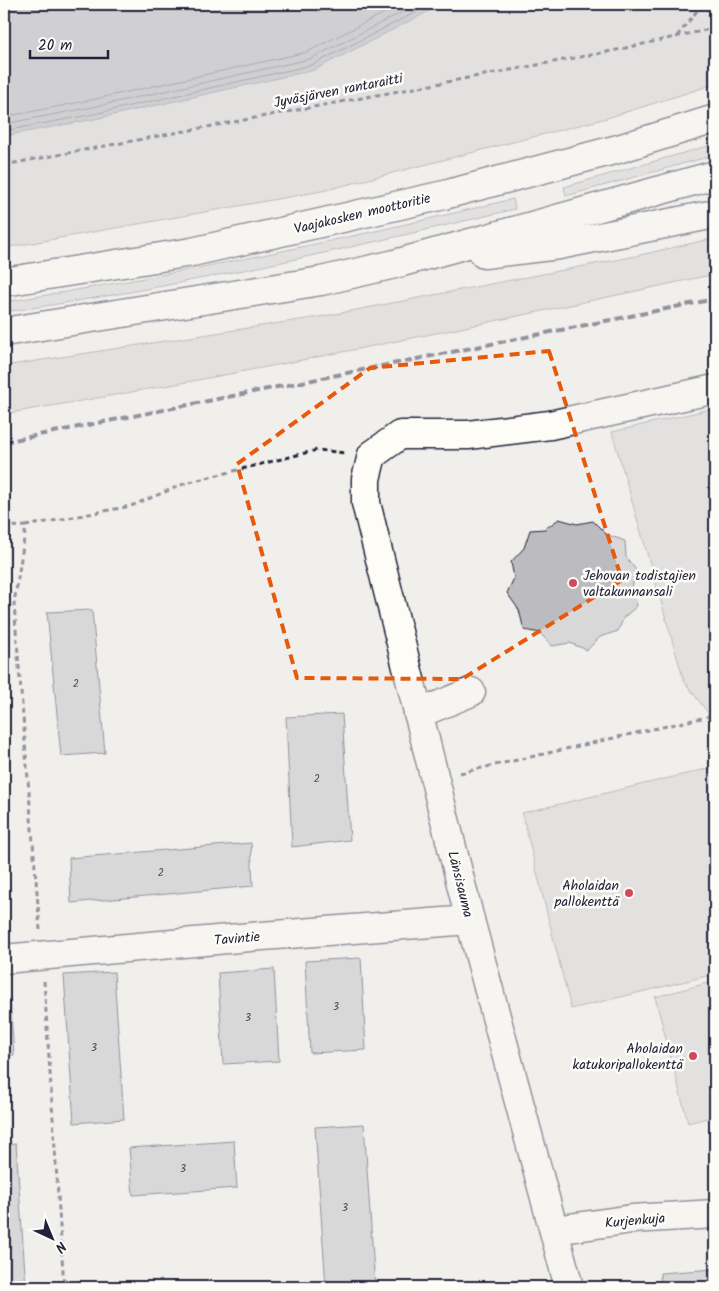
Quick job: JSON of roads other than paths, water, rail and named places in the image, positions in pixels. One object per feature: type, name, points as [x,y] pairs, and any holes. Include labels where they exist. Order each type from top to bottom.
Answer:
[{"type":"main road","name":"Vaajakosken moottoritie","points":[[4,282],[192,252],[435,197],[618,149],[715,119]]},
{"type":"main road","points":[[4,332],[255,293],[395,264],[715,175]]},
{"type":"main road","points":[[395,264],[559,245],[715,214]]},
{"type":"main road","name":"Länsisauma","points":[[569,1287],[470,920],[366,502],[369,467],[400,435],[468,435],[550,424],[715,389]]},
{"type":"main road","points":[[418,714],[471,692]]},
{"type":"main road","name":"Tavintie","points":[[4,959],[470,920]]},
{"type":"main road","name":"Kurjenkuja","points":[[555,1230],[632,1220],[715,1214]]},
{"type":"water","points":[[4,4],[443,4],[314,70],[95,119],[4,136]]},
{"type":"railway","points":[[4,442],[715,299]]},
{"type":"place","name":"Jehovan todistajien valtakunnansali","points":[[573,583]]},
{"type":"place","name":"Aholaidan pallokenttä","points":[[629,893]]},
{"type":"place","name":"Aholaidan katukoripallokenttä","points":[[693,1056]]}]
